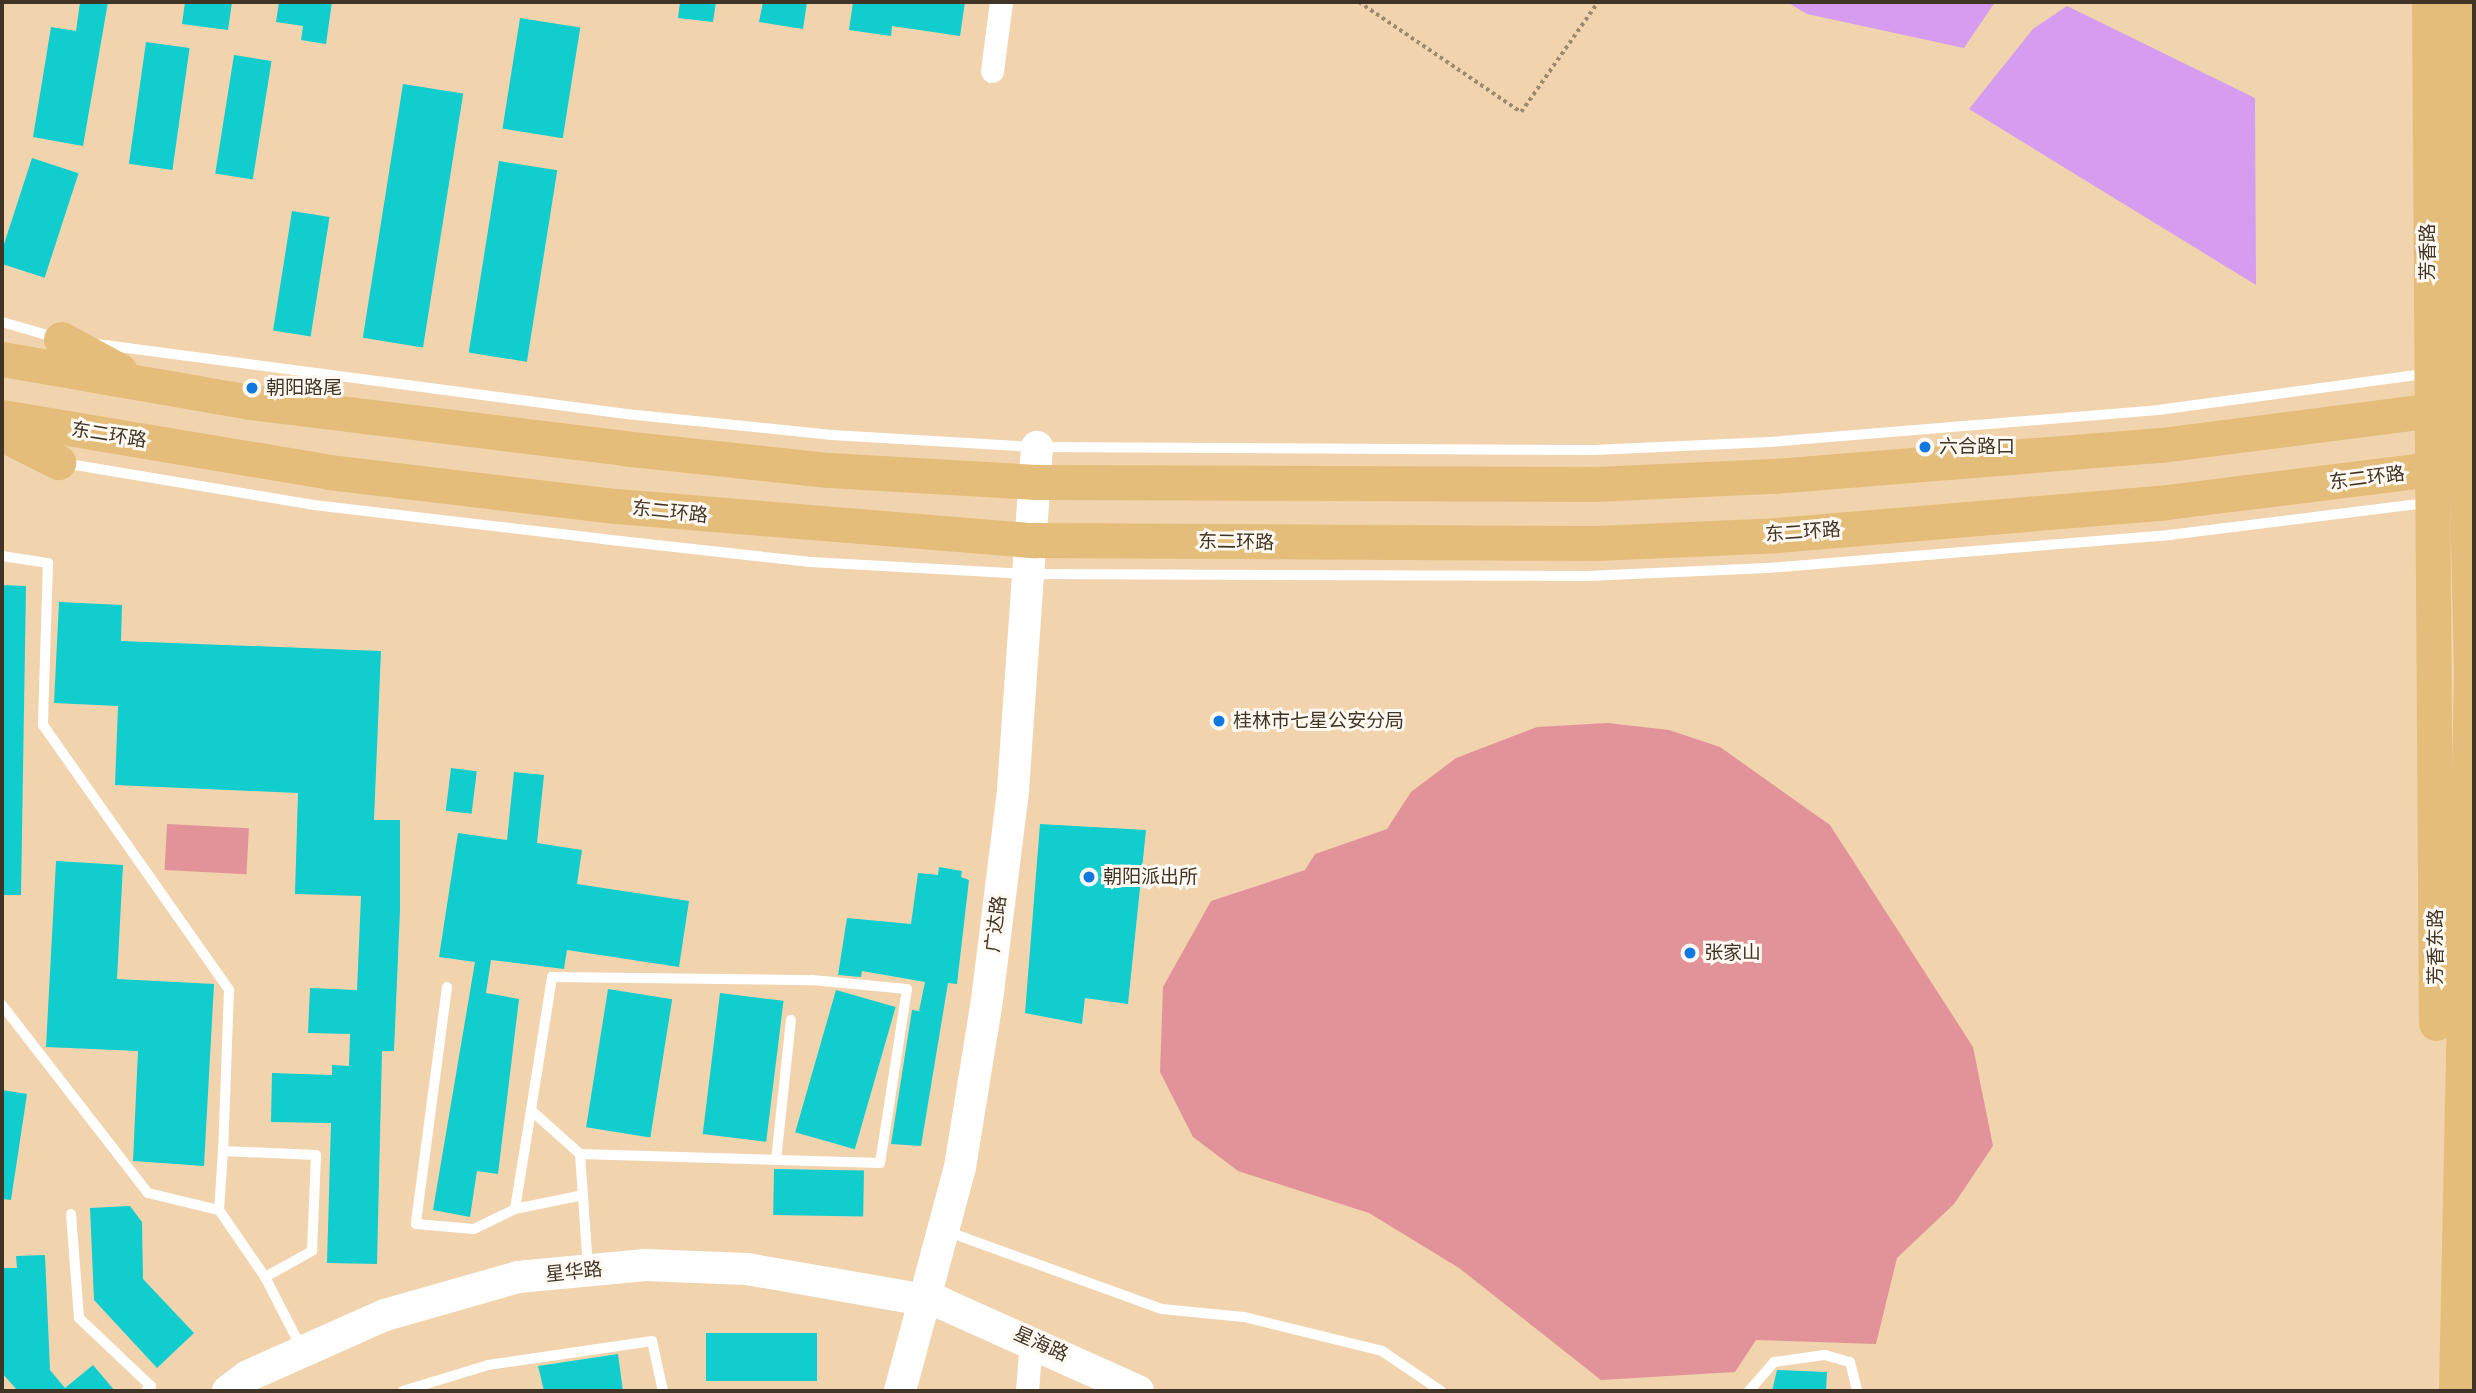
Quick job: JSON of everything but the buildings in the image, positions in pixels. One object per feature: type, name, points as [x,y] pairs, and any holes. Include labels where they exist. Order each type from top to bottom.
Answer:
[{"type":"main road","name":"芳香路","points":[[2429,2],[2454,370]]},
{"type":"main road","name":"芳香路","points":[[2455,488],[2456,2]]},
{"type":"main road","points":[[61,339],[151,387]]},
{"type":"main road","points":[[2,359],[151,387],[650,451],[1036,482],[1595,484],[1774,476],[2161,444],[2455,408]]},
{"type":"main road","name":"东二环路","points":[[2,417],[329,472],[824,528],[1031,557],[1762,535],[2167,502],[2455,488]]},
{"type":"main road","points":[[7,444],[58,462]]},
{"type":"main road","name":"芳香东路","points":[[2435,1391],[2455,488]]},
{"type":"main road","name":"芳香东路","points":[[2455,488],[2471,674],[2456,1391]]},
{"type":"street","points":[[992,71],[1001,2]]},
{"type":"street","name":"广达路","points":[[900,1391],[933,1302],[943,1230],[987,1000],[1013,790],[1037,447]]},
{"type":"street","name":"星华路","points":[[228,1391],[303,1352],[385,1315],[518,1277],[645,1265],[747,1269],[933,1302]]},
{"type":"street","name":"星海路","points":[[933,1302],[1031,1340],[1138,1391]]},
{"type":"street","points":[[1027,1391],[1031,1340]]},
{"type":"lane","points":[[2,322],[61,339],[626,414],[832,436],[1037,447],[1594,450],[1770,442],[2158,410],[2454,370]]},
{"type":"lane","points":[[58,462],[314,505],[811,562],[1031,557]]},
{"type":"lane","points":[[2,556],[48,563],[43,725],[229,990],[219,1210],[265,1277],[303,1352]]},
{"type":"lane","points":[[515,1209],[552,977],[812,980],[907,989],[880,1163],[580,1154],[531,1110]]},
{"type":"lane","points":[[447,987],[416,1224],[474,1229],[515,1209],[583,1195]]},
{"type":"lane","points":[[2,1005],[148,1193],[219,1210]]},
{"type":"lane","points":[[776,1160],[791,1020]]},
{"type":"lane","points":[[222,1151],[316,1155],[312,1251],[265,1277]]},
{"type":"lane","points":[[580,1154],[588,1270]]},
{"type":"lane","points":[[71,1214],[79,1318],[151,1386],[146,1391]]},
{"type":"lane","points":[[943,1230],[1060,1278],[1162,1309],[1257,1320],[1382,1351],[1441,1391]]},
{"type":"lane","points":[[403,1391],[488,1365],[652,1341],[663,1391]]},
{"type":"lane","points":[[1749,1391],[1774,1362],[1825,1354],[1850,1362],[1857,1391]]},
{"type":"path","points":[[1359,2],[1521,112],[1598,2]]},
{"type":"shaded area","points":[[1787,2],[1995,2],[1964,48],[1807,14]]},
{"type":"shaded area","points":[[2067,6],[2255,98],[2256,285],[1969,109],[2033,29]]},
{"type":"shaded area","points":[[1608,723],[1669,730],[1720,747],[1830,825],[1973,1047],[1993,1146],[1954,1204],[1897,1258],[1876,1344],[1756,1340],[1735,1372],[1601,1380],[1459,1268],[1369,1213],[1238,1171],[1193,1137],[1160,1072],[1163,987],[1211,901],[1305,870],[1315,854],[1387,829],[1411,792],[1456,758],[1537,727]]},
{"type":"shaded area","points":[[167,824],[249,828],[246,874],[165,870]]},
{"type":"place","name":"朝阳路尾","points":[[252,388]]},
{"type":"place","name":"六合路口","points":[[1925,447]]},
{"type":"place","name":"桂林市七星公安分局","points":[[1219,721]]},
{"type":"place","name":"朝阳派出所","points":[[1089,877]]},
{"type":"place","name":"张家山","points":[[1690,953]]}]
